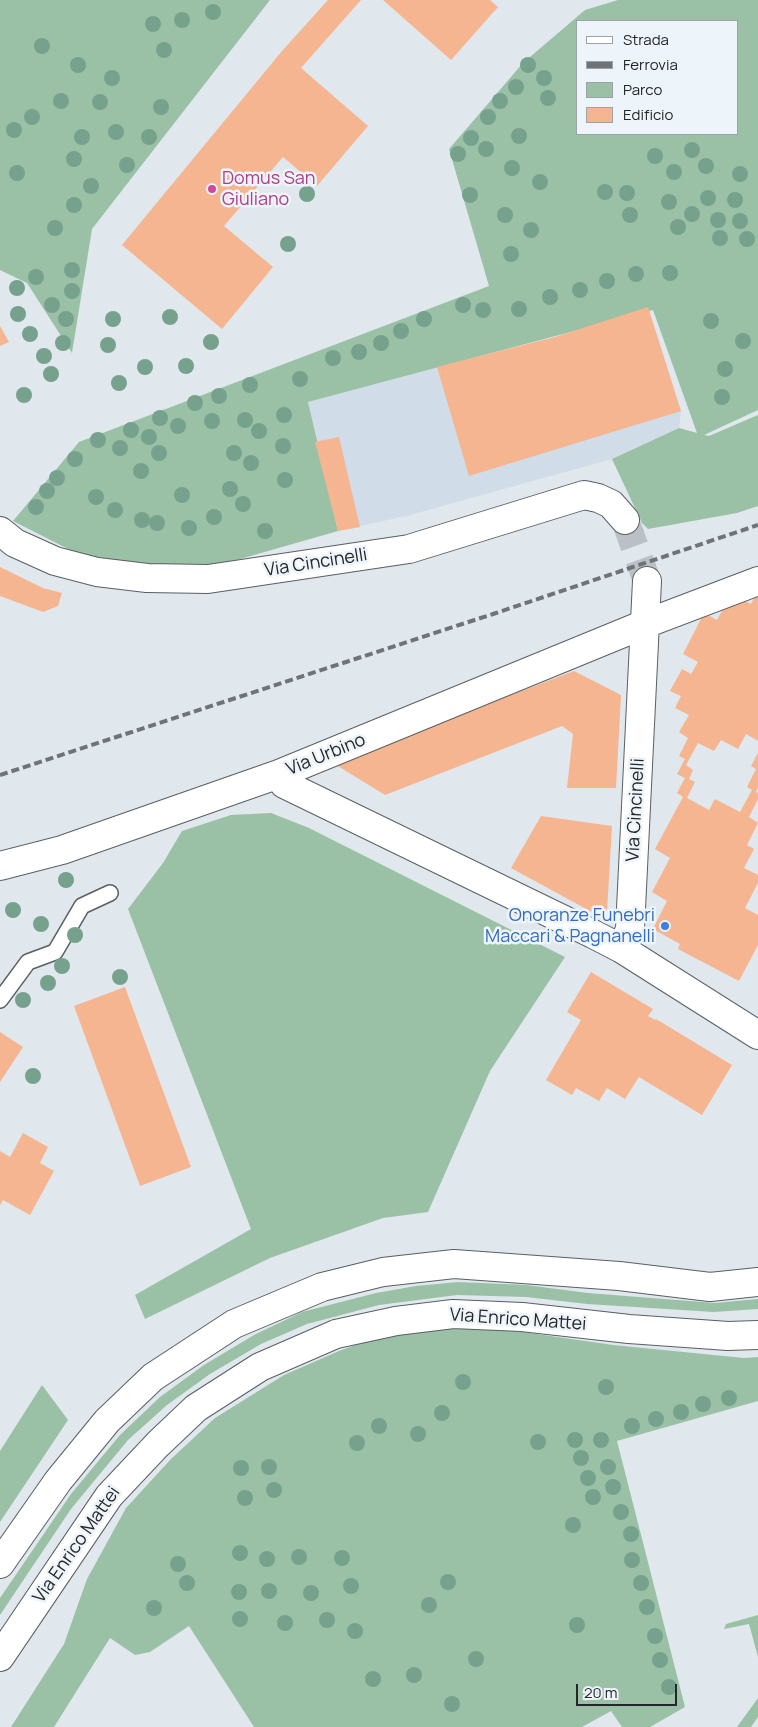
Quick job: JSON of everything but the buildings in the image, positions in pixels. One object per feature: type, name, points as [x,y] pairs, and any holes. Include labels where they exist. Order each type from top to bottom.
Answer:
[{"type":"street","name":"Via Cincinelli","points":[[0,531],[15,542],[55,561],[97,572],[147,578],[208,579],[409,549],[584,495],[598,498],[611,504],[625,520]]},
{"type":"street","name":"Via Cincinelli","points":[[622,949],[630,929],[647,581]]},
{"type":"street","name":"Via Urbino","points":[[0,866],[62,850],[279,774],[645,624],[758,581]]},
{"type":"street","points":[[279,774],[284,784],[622,949],[758,1035]]},
{"type":"street","points":[[0,1564],[58,1480],[107,1422],[153,1377],[234,1324],[322,1287],[383,1272],[454,1264],[619,1276],[710,1286],[758,1282]]},
{"type":"street","name":"Via Enrico Mattei","points":[[0,1657],[109,1496],[158,1444],[196,1408],[260,1367],[336,1334],[396,1321],[453,1314],[522,1317],[629,1329],[718,1336],[758,1335]]},
{"type":"lane","points":[[0,1000],[28,962],[55,952],[82,906],[110,893]]},
{"type":"shaded area","points":[[648,307],[681,411],[679,428],[612,459],[410,515],[338,531],[315,442],[308,402],[555,337]]},
{"type":"green space","points":[[0,0],[270,0],[92,229],[72,353],[27,283],[0,270]]},
{"type":"green space","points":[[618,0],[758,0],[758,410],[704,435],[709,436],[758,415],[758,506],[737,513],[648,529],[642,523],[612,459],[679,428],[697,433],[653,310],[308,402],[338,531],[226,563],[162,569],[109,561],[76,553],[13,521],[79,442],[489,286],[449,149],[523,63],[585,10]]},
{"type":"green space","points":[[271,813],[309,828],[565,957],[490,1071],[428,1212],[383,1218],[270,1258],[145,1319],[135,1295],[251,1229],[128,909],[163,863],[182,831],[231,815]]},
{"type":"green space","points":[[458,1282],[526,1285],[588,1293],[715,1303],[758,1299],[758,1309],[714,1312],[587,1304],[526,1297],[457,1295],[379,1305],[307,1324],[261,1344],[210,1374],[167,1405],[128,1440],[71,1509],[0,1615],[0,1598],[71,1494],[120,1435],[160,1397],[204,1365],[254,1335],[302,1312],[376,1293],[416,1286]]},
{"type":"green space","points":[[474,1325],[613,1345],[744,1358],[758,1357],[758,1401],[617,1441],[685,1707],[650,1727],[622,1727],[611,1711],[582,1727],[254,1727],[189,1626],[150,1652],[135,1655],[110,1638],[54,1727],[11,1727],[64,1644],[87,1579],[126,1508],[171,1459],[215,1418],[284,1375],[339,1351],[385,1334]]},
{"type":"green space","points":[[42,1385],[68,1420],[0,1522],[0,1451]]},
{"type":"green space","points":[[758,1615],[758,1657],[749,1624],[724,1629],[726,1624]]},
{"type":"green space","points":[[758,1698],[758,1717],[751,1727],[737,1727]]},
{"type":"tunnel","points":[[625,520],[647,581]]},
{"type":"railway","points":[[0,775],[496,613],[758,525]]},
{"type":"place","name":"Domus San Giuliano","points":[[212,189]]},
{"type":"place","name":"Onoranze Funebri Maccari & Pagnanelli","points":[[665,926]]}]
